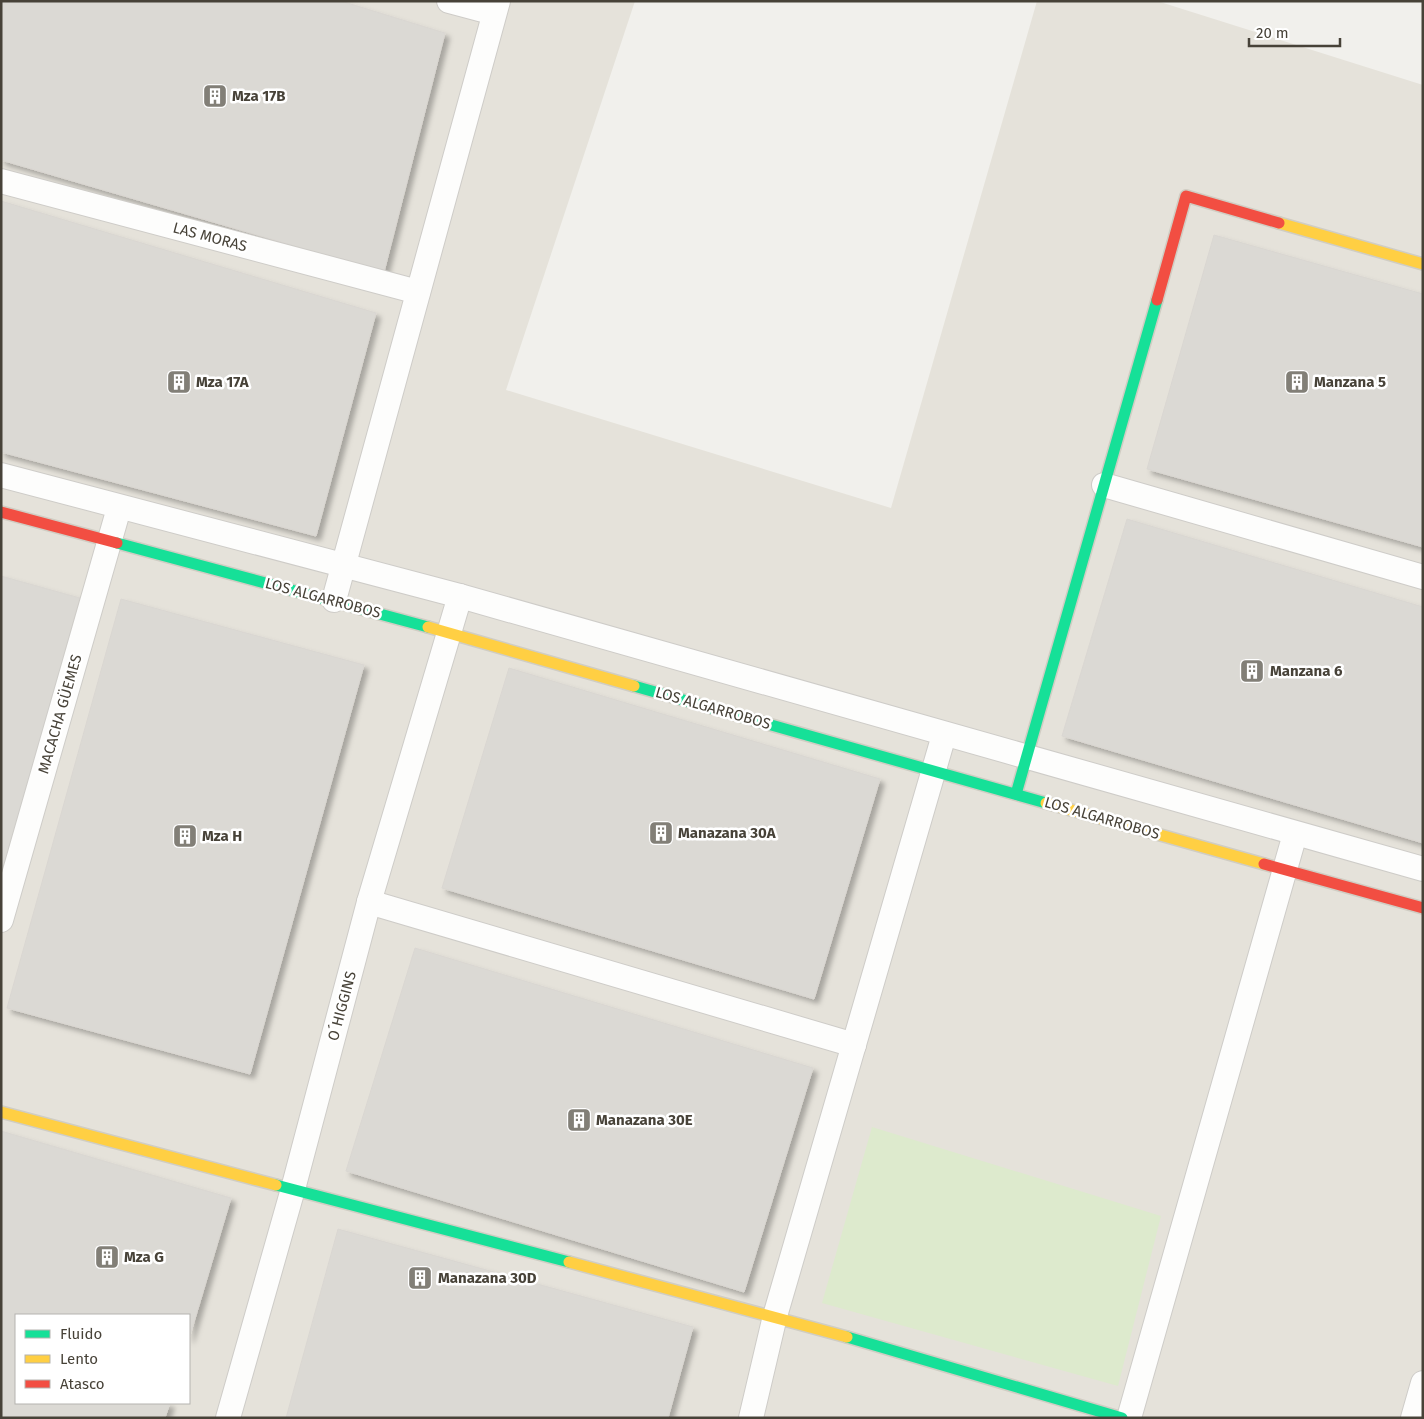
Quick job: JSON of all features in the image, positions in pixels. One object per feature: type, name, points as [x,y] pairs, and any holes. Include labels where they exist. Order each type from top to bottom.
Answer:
[{"type":"street","points":[[334,600],[496,7],[449,1]]},
{"type":"street","name":"LAS MORAS","points":[[1,181],[418,292]]},
{"type":"street","points":[[1016,794],[1186,196],[1423,264]]},
{"type":"street","points":[[1,475],[119,508],[343,564],[460,596],[944,735],[1423,869]]},
{"type":"street","points":[[1104,485],[1423,577]]},
{"type":"street","name":"MACACHA GÜEMES","points":[[1,920],[119,508]]},
{"type":"street","name":"LOS ALGARROBOS","points":[[1,512],[450,632],[934,772],[1423,908]]},
{"type":"street","name":"O´HIGGINS","points":[[228,1418],[293,1189],[369,902],[460,596]]},
{"type":"street","points":[[750,1418],[775,1316],[944,735]]},
{"type":"street","points":[[1129,1418],[1295,834]]},
{"type":"street","points":[[369,902],[854,1045]]},
{"type":"street","points":[[1,1112],[775,1316],[1122,1418]]},
{"type":"street","points":[[1413,1418],[1423,1383]]},
{"type":"shaded area","points":[[1,1],[635,1],[506,390],[891,508],[1037,1],[1157,1],[1423,85],[1423,1418],[1,1418]]},
{"type":"green space","points":[[872,1127],[1161,1216],[1118,1386],[822,1303]]},
{"type":"building","name":"Mza 17B","points":[[1,1],[341,1],[445,33],[384,272],[1,160]]},
{"type":"building","name":"Mza 17A","points":[[1,201],[376,313],[316,536],[1,452]]},
{"type":"building","name":"Manzana 5","points":[[1214,235],[1423,294],[1423,547],[1147,469]]},
{"type":"building","name":"Manzana 6","points":[[1127,519],[1423,607],[1423,843],[1062,736]]},
{"type":"building","points":[[1,576],[80,598],[1,882]]},
{"type":"building","name":"Mza H","points":[[121,599],[364,665],[250,1074],[7,1008]]},
{"type":"building","name":"Manazana 30A","points":[[509,668],[880,779],[814,999],[442,888]]},
{"type":"building","name":"Manazana 30E","points":[[415,948],[813,1068],[744,1292],[346,1171]]},
{"type":"building","name":"Mza G","points":[[1,1131],[231,1198],[190,1336],[190,1314],[15,1314],[15,1404],[170,1404],[165,1418],[1,1418]]},
{"type":"building","name":"Manazana 30D","points":[[338,1229],[693,1327],[668,1418],[286,1418]]},
{"type":"traffic: fast","points":[[1016,794],[1157,300]]},
{"type":"traffic: fast","points":[[117,543],[428,627]]},
{"type":"traffic: fast","points":[[634,686],[1046,803]]},
{"type":"traffic: fast","points":[[276,1185],[569,1262]]},
{"type":"traffic: fast","points":[[847,1337],[1122,1418]]},
{"type":"traffic: slow","points":[[1279,223],[1423,264]]},
{"type":"traffic: slow","points":[[428,627],[634,686]]},
{"type":"traffic: slow","points":[[1046,803],[1264,864]]},
{"type":"traffic: slow","points":[[1,1112],[276,1185]]},
{"type":"traffic: slow","points":[[569,1262],[847,1337]]},
{"type":"traffic: jam","points":[[1157,300],[1186,196],[1279,223]]},
{"type":"traffic: jam","points":[[1,512],[117,543]]},
{"type":"traffic: jam","points":[[1264,864],[1423,908]]},
{"type":"place","name":"Mza 17B","points":[[215,96]]},
{"type":"place","name":"Mza 17A","points":[[179,382]]},
{"type":"place","name":"Manzana 5","points":[[1297,382]]},
{"type":"place","name":"Manzana 6","points":[[1252,671]]},
{"type":"place","name":"Manazana 30A","points":[[661,833]]},
{"type":"place","name":"Mza H","points":[[185,836]]},
{"type":"place","name":"Manazana 30E","points":[[579,1120]]},
{"type":"place","name":"Mza G","points":[[107,1257]]},
{"type":"place","name":"Manazana 30D","points":[[420,1278]]}]
